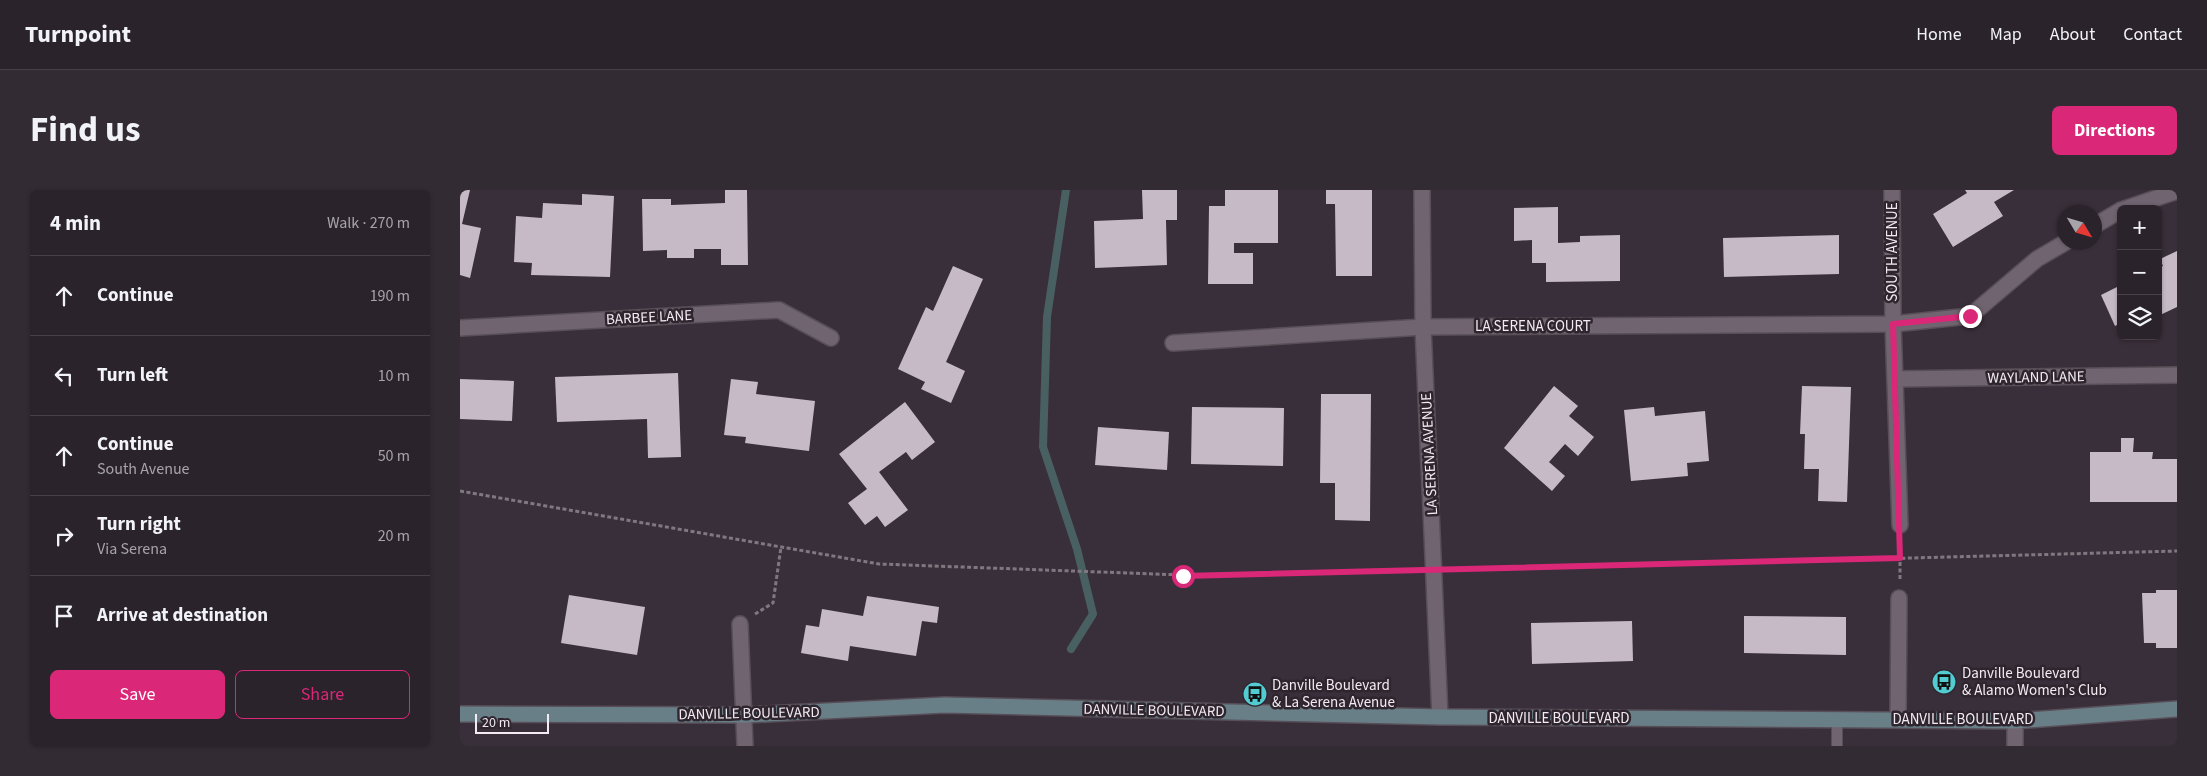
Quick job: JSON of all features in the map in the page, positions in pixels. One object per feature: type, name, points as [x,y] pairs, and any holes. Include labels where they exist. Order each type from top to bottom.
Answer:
[{"type":"main road","name":"DANVILLE BOULEVARD","points":[[460,714],[745,715],[945,705],[1440,717],[1837,718],[2015,721],[2177,709]]},
{"type":"street","name":"LA SERENA AVENUE","points":[[1422,190],[1423,327],[1440,717]]},
{"type":"street","name":"SOUTH AVENUE","points":[[1892,190],[1893,324],[1900,525]]},
{"type":"street","points":[[2136,205],[2177,191]]},
{"type":"street","points":[[2102,221],[2117,213]]},
{"type":"street","name":"LA SERENA COURT","points":[[1173,343],[1423,327],[1893,324],[1970,316],[2038,259],[2057,247]]},
{"type":"street","name":"BARBEE LANE","points":[[460,328],[779,310],[831,338]]},
{"type":"street","name":"WAYLAND LANE","points":[[1895,378],[2177,376]]},
{"type":"street","points":[[1898,719],[1900,598]]},
{"type":"street","points":[[740,624],[746,746]]},
{"type":"street","points":[[2015,721],[2015,746]]},
{"type":"lane","points":[[1837,718],[1837,746]]},
{"type":"path","points":[[460,491],[879,564],[1183,576],[2177,551]]},
{"type":"path","points":[[1900,525],[1900,598]]},
{"type":"path","points":[[740,624],[773,603],[781,547]]},
{"type":"building","points":[[460,190],[470,190],[462,224],[481,228],[470,278],[460,275]]},
{"type":"building","points":[[725,190],[747,190],[748,265],[721,265],[721,249],[694,249],[694,258],[667,258],[667,250],[643,251],[642,199],[671,199],[671,205],[725,203]]},
{"type":"building","points":[[1142,190],[1177,190],[1177,220],[1166,220],[1167,265],[1095,268],[1094,221],[1143,219]]},
{"type":"building","points":[[1225,190],[1278,190],[1278,243],[1234,243],[1234,253],[1253,253],[1253,284],[1208,284],[1209,206],[1225,206]]},
{"type":"building","points":[[1326,190],[1372,190],[1372,276],[1336,276],[1335,204],[1326,204]]},
{"type":"building","points":[[1965,190],[2014,190],[1994,202],[2003,216],[1953,247],[1933,214],[1967,193]]},
{"type":"building","points":[[582,194],[614,196],[610,277],[531,275],[532,263],[514,262],[516,216],[542,218],[543,203],[582,205]]},
{"type":"building","points":[[1558,207],[1558,243],[1580,242],[1580,236],[1620,235],[1620,281],[1546,282],[1546,263],[1532,263],[1532,240],[1514,241],[1514,208]]},
{"type":"building","points":[[1839,235],[1839,274],[1724,277],[1723,238]]},
{"type":"building","points":[[2177,251],[2177,307],[2162,314],[2163,266],[2162,258]]},
{"type":"building","points":[[953,266],[983,279],[946,362],[965,371],[951,403],[921,389],[925,382],[898,369],[926,307],[933,311]]},
{"type":"building","points":[[2117,287],[2117,325],[2115,326],[2101,295]]},
{"type":"building","points":[[678,373],[681,457],[648,458],[647,419],[557,422],[555,377]]},
{"type":"building","points":[[460,379],[514,381],[512,421],[460,419]]},
{"type":"building","points":[[731,379],[758,382],[756,394],[815,401],[809,451],[745,443],[746,437],[724,435]]},
{"type":"building","points":[[1554,386],[1578,406],[1569,416],[1594,437],[1578,456],[1565,444],[1549,462],[1565,476],[1552,491],[1504,448]]},
{"type":"building","points":[[1802,386],[1851,387],[1847,502],[1818,501],[1819,469],[1804,469],[1805,434],[1800,434]]},
{"type":"building","points":[[1321,394],[1371,394],[1370,521],[1335,520],[1335,483],[1320,483]]},
{"type":"building","points":[[905,402],[935,442],[912,460],[906,452],[879,472],[908,510],[885,527],[877,516],[865,525],[848,503],[867,489],[839,454]]},
{"type":"building","points":[[1192,407],[1284,408],[1283,466],[1191,464]]},
{"type":"building","points":[[1654,407],[1655,416],[1705,411],[1709,461],[1687,463],[1688,476],[1631,481],[1624,410]]},
{"type":"building","points":[[1098,427],[1169,432],[1167,470],[1095,465]]},
{"type":"building","points":[[2121,438],[2134,438],[2133,452],[2153,452],[2152,459],[2177,459],[2177,502],[2090,502],[2090,452],[2121,452]]},
{"type":"building","points":[[2156,590],[2177,590],[2177,648],[2156,648],[2156,643],[2144,643],[2142,593],[2156,593]]},
{"type":"building","points":[[569,595],[645,607],[637,655],[561,643]]},
{"type":"building","points":[[867,596],[939,607],[937,623],[922,621],[916,656],[850,646],[848,661],[801,653],[806,625],[819,627],[822,609],[863,616]]},
{"type":"building","points":[[1744,616],[1846,617],[1846,655],[1744,653]]},
{"type":"building","points":[[1632,621],[1633,661],[1532,664],[1531,623]]},
{"type":"waterway","points":[[1066,190],[1047,317],[1043,447],[1077,549],[1093,614],[1071,649]]},
{"type":"place","name":"Danville Boulevard & Alamo Women's Club","points":[[1944,682]]},
{"type":"place","name":"Danville Boulevard & La Serena Avenue","points":[[1255,694]]},
{"type":"route","points":[[1183,576],[1900,558],[1893,324],[1970,316]]}]
